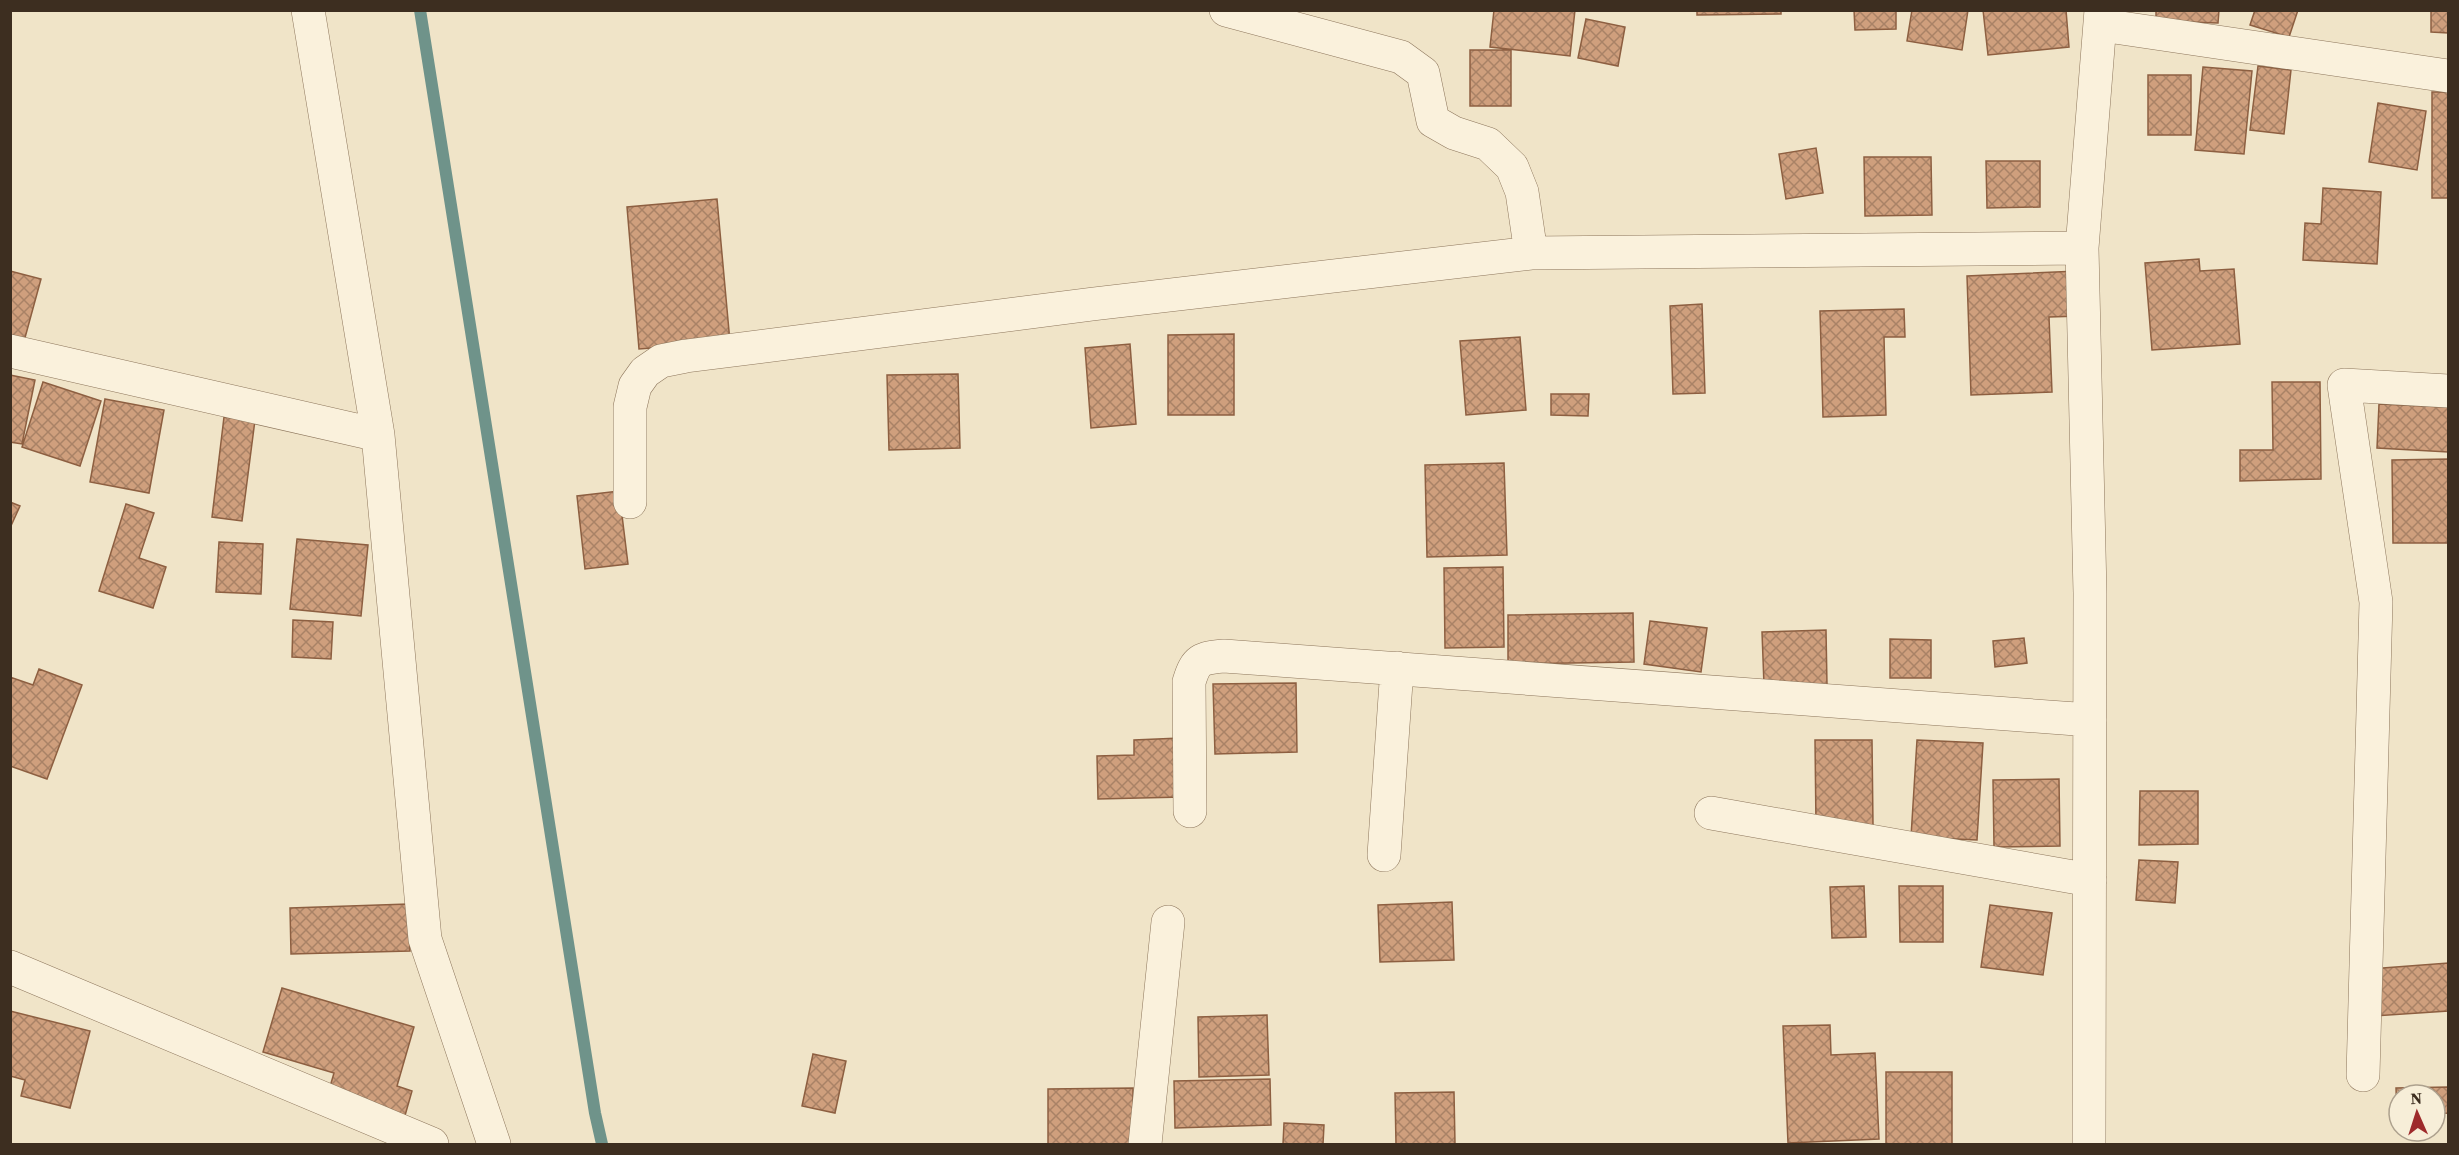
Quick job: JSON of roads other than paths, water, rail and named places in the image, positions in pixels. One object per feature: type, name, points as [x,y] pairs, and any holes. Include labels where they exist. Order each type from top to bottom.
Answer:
[{"type":"street","points":[[308,10],[378,435],[425,939],[494,1144]]},
{"type":"street","points":[[1226,10],[1401,57],[1424,73],[1433,121],[1454,133],[1488,144],[1512,167],[1521,192],[1531,253]]},
{"type":"street","points":[[2089,1144],[2090,593],[2082,248],[2101,17],[2448,76]]},
{"type":"street","points":[[630,502],[630,407],[635,386],[645,372],[661,361],[1105,302],[1531,253],[2082,248]]},
{"type":"street","points":[[10,351],[378,435]]},
{"type":"street","points":[[2363,1075],[2376,602],[2344,385],[2448,391]]},
{"type":"street","points":[[1190,811],[1189,682],[1194,665],[1206,657],[1224,656],[1397,668],[2090,720]]},
{"type":"street","points":[[1384,855],[1397,668]]},
{"type":"street","points":[[1711,813],[2090,880]]},
{"type":"street","points":[[1145,1144],[1168,922]]},
{"type":"street","points":[[10,967],[432,1144]]},
{"type":"waterway","points":[[420,10],[595,1113],[602,1144]]}]
